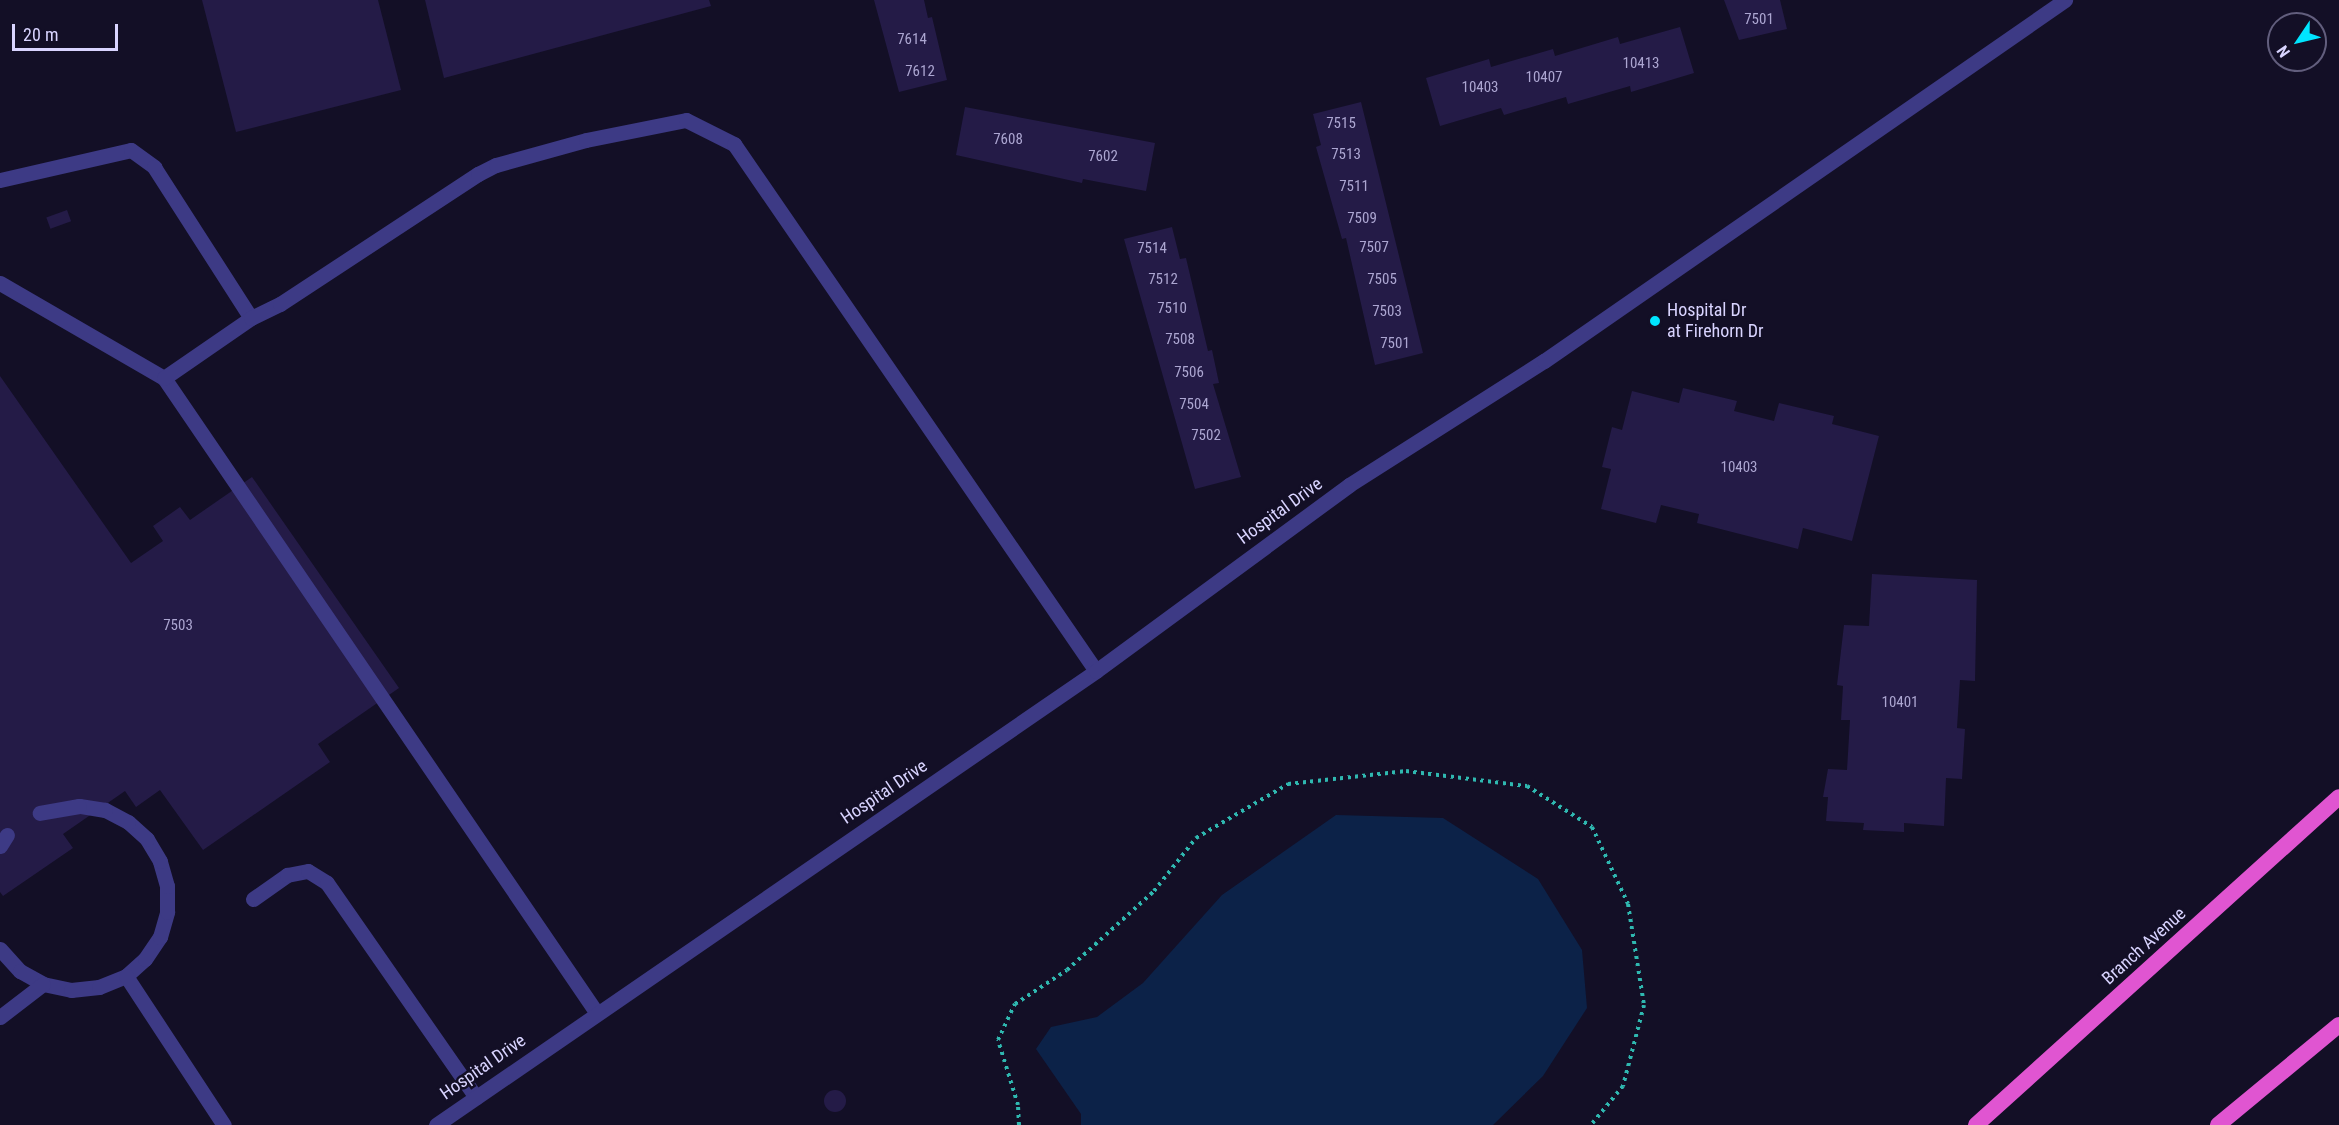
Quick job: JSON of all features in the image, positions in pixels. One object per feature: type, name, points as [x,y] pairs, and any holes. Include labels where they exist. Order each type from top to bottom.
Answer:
[{"type":"highway","name":"Branch Avenue","points":[[1976,1125],[2339,797]]},
{"type":"highway","points":[[2218,1125],[2339,1025]]},
{"type":"street","name":"Hospital Drive","points":[[436,1125],[596,1012],[1096,671],[1349,484],[1544,361],[2065,0]]},
{"type":"street","points":[[164,378],[251,318],[280,304],[447,193],[496,165],[634,129],[686,120],[734,144],[1096,671]]},
{"type":"street","points":[[0,180],[130,150],[154,167],[251,318]]},
{"type":"street","points":[[0,283],[164,378],[596,1012]]},
{"type":"street","points":[[0,949],[20,971],[43,984],[71,990],[99,987],[126,976],[145,959],[160,937],[167,904],[160,861],[147,839],[128,822],[105,810],[79,806],[40,813]]},
{"type":"street","points":[[253,899],[287,875],[308,871],[327,883],[476,1097]]},
{"type":"street","points":[[126,976],[224,1125]]},
{"type":"street","points":[[0,1017],[43,984]]},
{"type":"path","points":[[1019,1125],[1018,1106],[998,1040],[1015,1004],[1067,970],[1155,891],[1196,838],[1288,784],[1406,771],[1527,786],[1592,827],[1628,904],[1644,1005],[1623,1086],[1591,1125]]},
{"type":"water","points":[[1336,815],[1443,818],[1538,879],[1582,950],[1587,1008],[1543,1076],[1493,1125],[1081,1125],[1081,1114],[1036,1049],[1051,1027],[1097,1017],[1143,983],[1222,895]]},
{"type":"building","points":[[202,0],[378,0],[401,90],[236,132]]},
{"type":"building","points":[[425,0],[709,0],[711,6],[444,78]]},
{"type":"building","points":[[874,0],[924,0],[928,18],[932,17],[947,80],[899,92]]},
{"type":"building","points":[[1724,0],[1780,0],[1787,29],[1739,40]]},
{"type":"building","points":[[1680,27],[1694,73],[1631,92],[1630,86],[1568,104],[1566,97],[1504,115],[1501,108],[1440,126],[1426,78],[1489,59],[1491,67],[1553,49],[1555,56],[1618,37],[1620,44]]},
{"type":"building","points":[[1361,102],[1423,353],[1375,365],[1346,238],[1342,239],[1316,147],[1321,145],[1313,114]]},
{"type":"building","points":[[965,107],[1155,143],[1146,191],[1083,179],[1082,183],[956,155]]},
{"type":"building","points":[[67,210],[71,221],[50,229],[46,218]]},
{"type":"building","points":[[1172,227],[1180,259],[1186,258],[1208,351],[1212,350],[1219,383],[1213,384],[1241,477],[1195,489],[1124,239]]},
{"type":"building","points":[[0,376],[131,563],[163,541],[153,526],[180,507],[190,520],[252,477],[399,688],[318,744],[330,762],[203,850],[160,790],[136,807],[125,791],[63,834],[73,848],[3,896],[0,892]]},
{"type":"building","points":[[1683,388],[1737,401],[1734,411],[1774,421],[1779,403],[1834,416],[1832,424],[1879,436],[1852,541],[1803,528],[1798,549],[1697,523],[1699,514],[1661,505],[1656,523],[1601,509],[1611,469],[1602,467],[1612,427],[1622,430],[1632,391],[1679,403]]},
{"type":"building","points":[[1872,574],[1977,580],[1975,681],[1960,680],[1957,728],[1965,729],[1962,779],[1946,778],[1944,826],[1904,823],[1904,832],[1863,830],[1864,823],[1826,821],[1828,797],[1823,797],[1828,769],[1847,770],[1850,720],[1841,720],[1843,686],[1837,685],[1844,625],[1869,626]]},
{"type":"building","points":[[835,1090],[843,1093],[846,1101],[843,1109],[835,1112],[827,1109],[824,1101],[827,1093]]},
{"type":"place","name":"Hospital Dr at Firehorn Dr","points":[[1655,321]]}]
